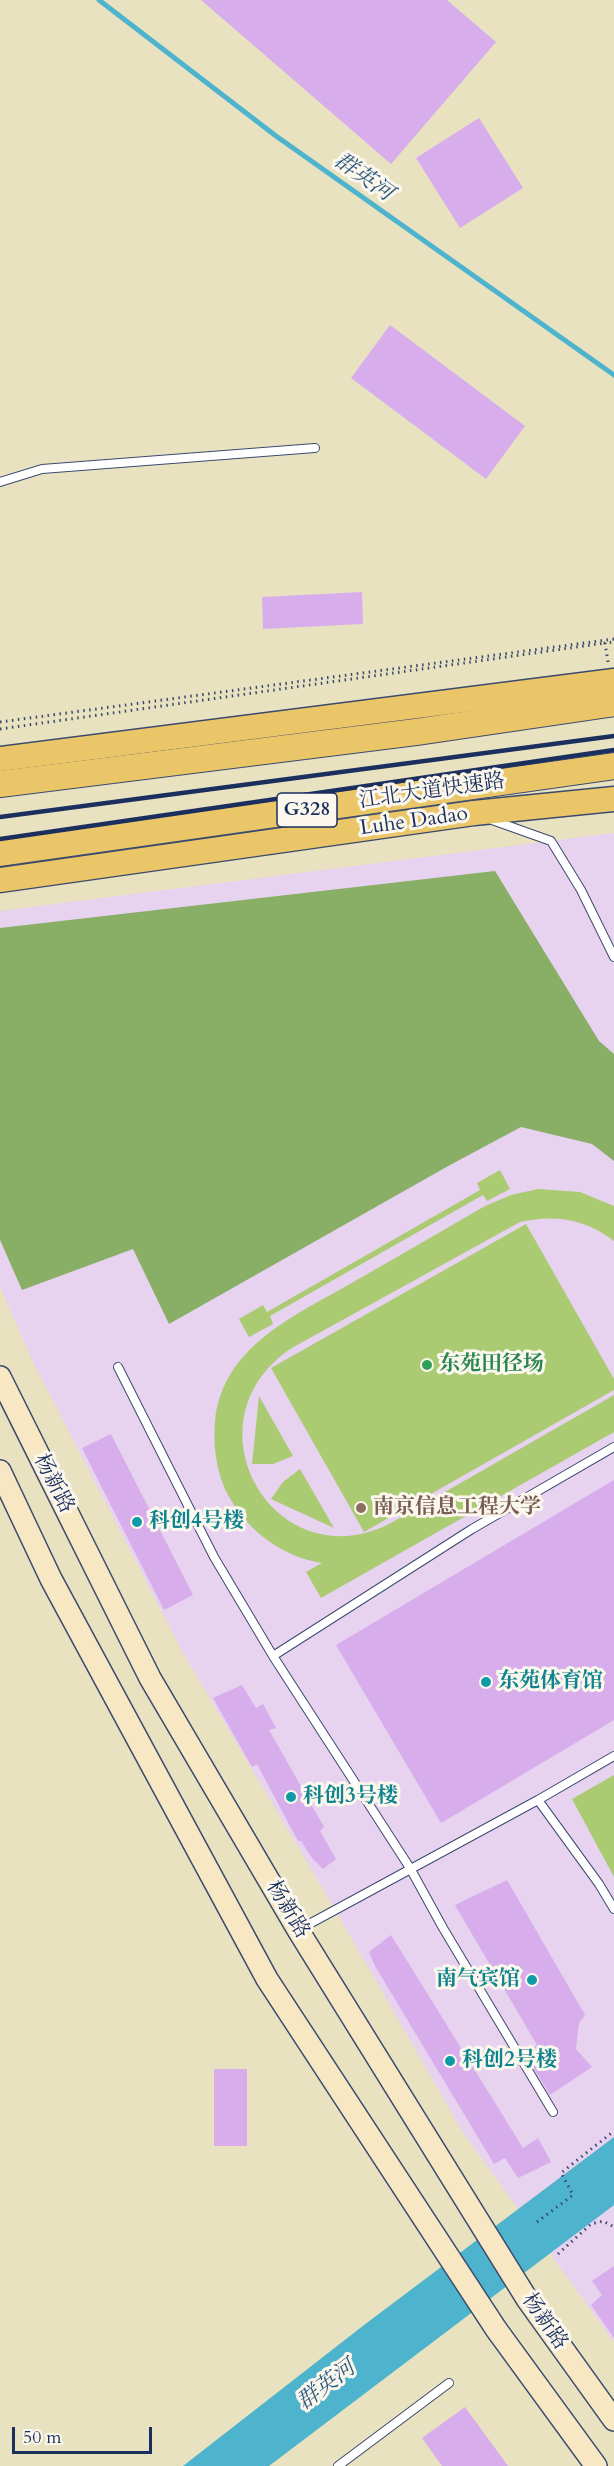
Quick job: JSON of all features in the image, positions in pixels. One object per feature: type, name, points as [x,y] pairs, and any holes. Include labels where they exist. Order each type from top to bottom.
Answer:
[{"type":"highway","points":[[0,784],[416,732],[614,703]]},
{"type":"highway","name":"江北大道快速路","points":[[0,853],[614,766]]},
{"type":"main road","points":[[0,759],[614,681]]},
{"type":"main road","name":"Luhe Dadao","points":[[0,880],[474,813],[614,799]]},
{"type":"main road","name":"杨新路","points":[[0,1377],[150,1678],[298,1930],[527,2299],[614,2420]]},
{"type":"main road","name":"杨新路","points":[[0,1471],[51,1580],[267,1979],[496,2329],[596,2466]]},
{"type":"lane","points":[[0,482],[42,469],[315,448]]},
{"type":"lane","points":[[474,813],[551,841],[581,890],[614,957]]},
{"type":"lane","points":[[118,1367],[214,1557],[273,1656],[410,1868],[553,2112]]},
{"type":"lane","points":[[273,1656],[472,1529],[614,1447]]},
{"type":"lane","points":[[298,1930],[538,1800],[614,1756]]},
{"type":"lane","points":[[538,1800],[561,1835],[599,1884],[614,1909]]},
{"type":"lane","points":[[338,2466],[449,2383]]},
{"type":"path","points":[[0,722],[614,639]]},
{"type":"path","points":[[0,729],[605,643]]},
{"type":"path","points":[[537,2222],[573,2195],[561,2173],[614,2131]]},
{"type":"path","points":[[558,2254],[591,2224],[603,2221],[614,2227]]},
{"type":"shaded area","name":"南京信息工程大学","points":[[614,833],[614,2342],[462,2131],[333,1906],[183,1653],[33,1362],[0,1287],[0,911]]},
{"type":"green space","points":[[495,871],[599,1041],[614,1054],[614,1161],[592,1144],[521,1127],[169,1324],[133,1249],[22,1290],[0,1240],[0,928]]},
{"type":"green space","points":[[500,1170],[510,1189],[487,1201],[483,1195],[270,1316],[273,1324],[249,1337],[239,1319],[263,1305],[267,1312],[480,1190],[477,1183]]},
{"type":"green space","points":[[538,1189],[580,1192],[614,1206],[614,1241],[592,1228],[569,1220],[545,1218],[520,1222],[290,1349],[259,1380],[244,1416],[244,1452],[256,1486],[279,1513],[310,1531],[347,1536],[389,1524],[614,1395],[614,1432],[321,1598],[306,1572],[322,1563],[291,1554],[264,1538],[242,1516],[225,1489],[217,1465],[214,1431],[221,1395],[232,1372],[247,1353],[266,1335],[287,1320],[485,1206],[511,1195]]},
{"type":"green space","points":[[526,1224],[614,1379],[614,1390],[364,1532],[271,1368]]},
{"type":"green space","points":[[259,1396],[293,1456],[273,1464],[252,1464]]},
{"type":"green space","points":[[300,1469],[334,1528],[271,1499],[283,1482]]},
{"type":"green space","points":[[614,1775],[614,1877],[572,1799]]},
{"type":"water","points":[[614,2137],[614,2205],[269,2466],[183,2466],[364,2325]]},
{"type":"building","points":[[201,0],[447,0],[496,42],[391,164]]},
{"type":"building","points":[[479,118],[523,188],[460,228],[416,158]]},
{"type":"building","points":[[390,325],[525,426],[486,479],[351,378]]},
{"type":"building","points":[[362,592],[363,624],[263,629],[262,597]]},
{"type":"building","name":"科创4号楼","points":[[111,1434],[193,1595],[164,1610],[82,1448]]},
{"type":"building","name":"东苑体育馆","points":[[614,1480],[614,1720],[441,1823],[336,1645]]},
{"type":"building","name":"科创3号楼","points":[[242,1685],[256,1708],[263,1704],[276,1728],[269,1730],[324,1827],[320,1831],[336,1859],[323,1869],[312,1858],[301,1841],[298,1841],[257,1764],[252,1767],[213,1698]]},
{"type":"building","name":"南气宾馆","points":[[507,1880],[585,2015],[579,2023],[576,2049],[592,2067],[550,2095],[525,2054],[537,2045],[455,1905]]},
{"type":"building","name":"科创2号楼","points":[[391,1935],[523,2148],[538,2138],[551,2162],[518,2178],[505,2158],[494,2164],[375,1966],[369,1952]]},
{"type":"building","points":[[214,2069],[247,2069],[247,2146],[214,2146]]},
{"type":"building","points":[[614,2266],[614,2338],[591,2305],[602,2295],[592,2281]]},
{"type":"building","points":[[465,2407],[508,2466],[442,2466],[422,2438]]},
{"type":"waterway","name":"群英河","points":[[99,0],[276,136],[614,375]]},
{"type":"railway","points":[[0,817],[614,736]]},
{"type":"railway","points":[[0,839],[614,750]]},
{"type":"place","name":"东苑田径场","points":[[427,1365]]},
{"type":"place","name":"南京信息工程大学","points":[[361,1508]]},
{"type":"place","name":"科创4号楼","points":[[137,1522]]},
{"type":"place","name":"东苑体育馆","points":[[486,1682]]},
{"type":"place","name":"科创3号楼","points":[[291,1797]]},
{"type":"place","name":"南气宾馆","points":[[532,1980]]},
{"type":"place","name":"科创2号楼","points":[[450,2061]]}]
